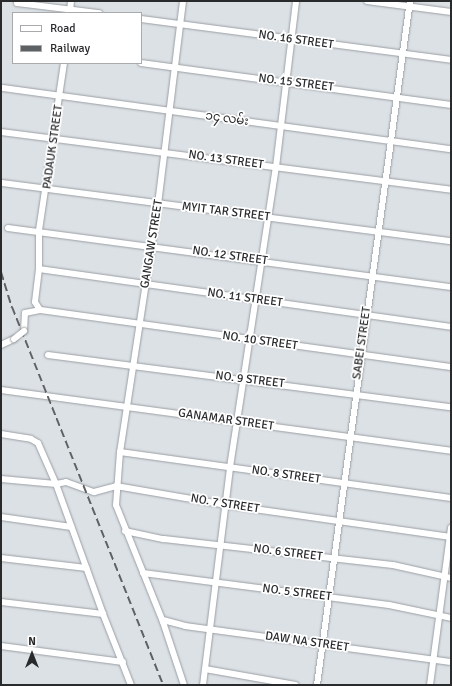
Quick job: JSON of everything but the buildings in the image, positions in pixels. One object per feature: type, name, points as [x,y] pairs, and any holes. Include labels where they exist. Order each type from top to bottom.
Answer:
[{"type":"street","points":[[70,11],[71,1]]},
{"type":"street","name":"GANGAW STREET","points":[[183,1],[158,204],[138,324],[128,407],[120,452],[116,486],[116,505],[124,531],[163,620],[184,685]]},
{"type":"street","points":[[203,685],[230,467],[238,422],[261,260],[269,218],[290,39],[296,1]]},
{"type":"street","points":[[367,1],[410,4],[451,12]]},
{"type":"street","points":[[17,2],[84,12]]},
{"type":"street","name":"SABEI STREET","points":[[317,685],[337,521],[410,4]]},
{"type":"street","name":"NO. 16 STREET","points":[[142,19],[451,60]]},
{"type":"street","name":"NO. 15 STREET","points":[[142,63],[451,105]]},
{"type":"street","name":"PADAUK STREET","points":[[40,310],[35,302],[39,269],[39,230],[47,188],[64,64]]},
{"type":"street","name":"၁၄ လမ်း","points":[[3,88],[451,149]]},
{"type":"street","name":"NO. 13 STREET","points":[[1,132],[451,190]]},
{"type":"street","name":"MYIT TAR STREET","points":[[2,183],[451,241]]},
{"type":"street","name":"NO. 12 STREET","points":[[8,228],[39,230],[451,287]]},
{"type":"street","name":"NO. 11 STREET","points":[[39,269],[451,327]]},
{"type":"street","points":[[1,345],[14,339],[24,331],[25,313],[40,310]]},
{"type":"street","name":"NO. 10 STREET","points":[[40,310],[451,367]]},
{"type":"street","name":"NO. 9 STREET","points":[[48,355],[244,379],[451,407]]},
{"type":"street","name":"GANAMAR STREET","points":[[1,390],[350,436],[451,451]]},
{"type":"street","points":[[1,434],[32,439],[38,443],[56,484],[102,614],[123,662],[131,685]]},
{"type":"street","name":"NO. 8 STREET","points":[[120,452],[451,498]]},
{"type":"street","name":"NO. 7 STREET","points":[[1,479],[56,484],[66,482],[94,492],[116,486],[226,505],[450,537]]},
{"type":"street","points":[[1,517],[71,527]]},
{"type":"street","points":[[430,685],[439,616],[448,578],[451,528]]},
{"type":"street","name":"NO. 6 STREET","points":[[124,531],[221,545],[393,565],[448,578]]},
{"type":"street","points":[[1,558],[86,568]]},
{"type":"street","name":"NO. 5 STREET","points":[[143,573],[389,605],[451,618]]},
{"type":"street","points":[[1,602],[102,614]]},
{"type":"street","name":"DAW NA STREET","points":[[163,620],[211,629],[451,662]]},
{"type":"street","points":[[1,646],[123,662]]},
{"type":"street","points":[[205,669],[296,685]]},
{"type":"railway","points":[[1,272],[12,307],[163,685]]}]
